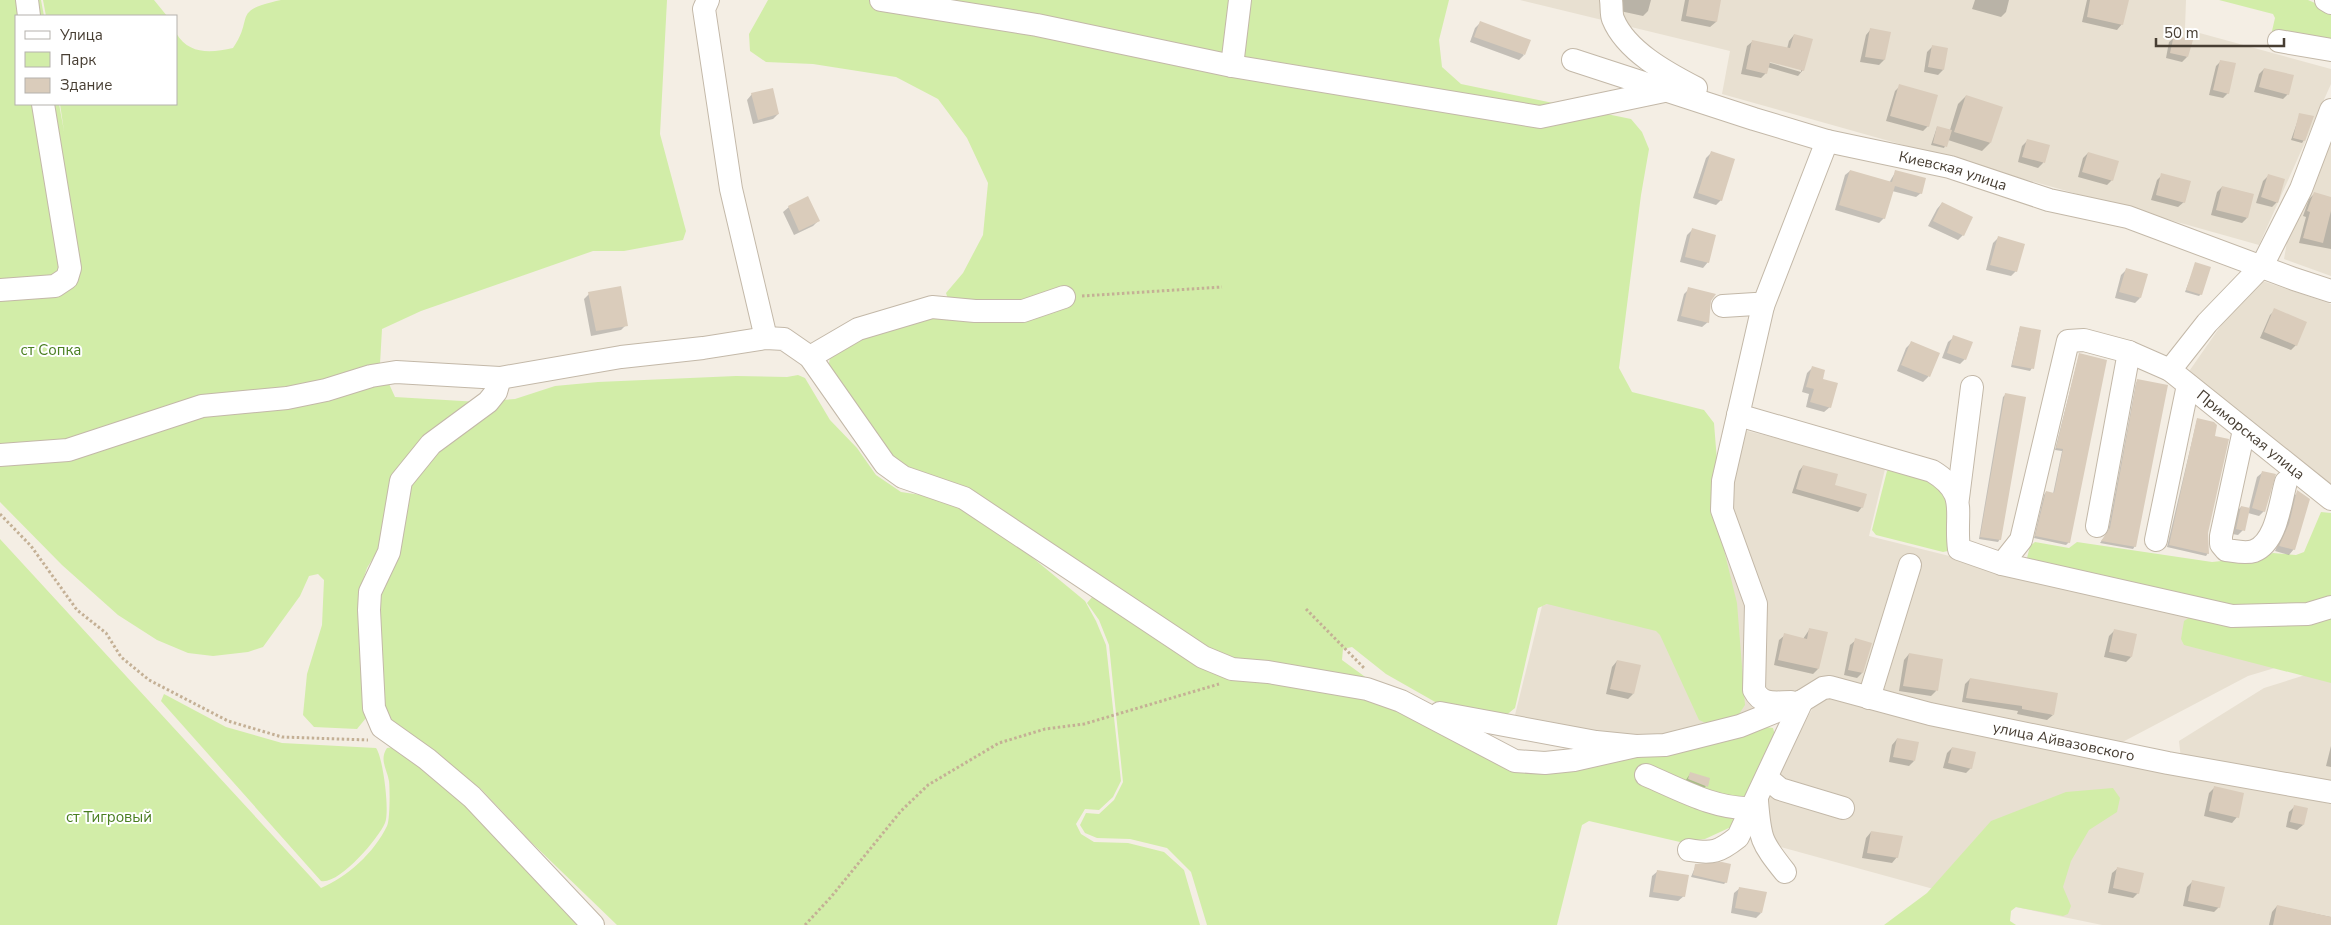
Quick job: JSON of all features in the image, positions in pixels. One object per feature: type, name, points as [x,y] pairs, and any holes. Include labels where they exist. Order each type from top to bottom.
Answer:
[{"type":"street","points":[[27,0],[29,15]]},
{"type":"street","points":[[708,0],[704,9],[731,189],[766,338]]},
{"type":"street","points":[[881,0],[1037,25],[1232,66],[1540,117],[1669,90]]},
{"type":"street","points":[[1232,66],[1240,0]]},
{"type":"street","points":[[1611,0],[1613,19],[1634,46],[1653,64],[1754,119]]},
{"type":"street","points":[[2326,0],[2331,2]]},
{"type":"street","points":[[2278,42],[2331,50]]},
{"type":"street","name":"Киевская улица","points":[[1573,60],[1827,141],[1935,163],[2049,200],[2128,217],[2331,291]]},
{"type":"street","points":[[0,290],[55,286],[67,278],[70,268],[43,105]]},
{"type":"street","points":[[2170,370],[2207,324],[2262,266],[2300,189],[2331,110]]},
{"type":"street","points":[[1689,850],[1705,853],[1721,851],[1738,837],[1802,701],[1764,702],[1759,699],[1754,690],[1756,604],[1722,510],[1722,481],[1726,457],[1738,415],[1763,306],[1827,141]]},
{"type":"street","points":[[810,357],[858,329],[932,307],[975,311],[1023,311],[1064,297]]},
{"type":"street","points":[[1723,306],[1755,304],[1763,306]]},
{"type":"street","points":[[0,455],[68,450],[202,406],[287,398],[326,390],[371,376],[396,372],[500,378],[621,357],[703,348],[766,338],[784,339],[810,357],[885,464],[903,477],[964,498],[1203,657],[1232,669],[1268,672],[1367,689],[1401,702],[1515,761],[1545,763],[1574,760],[1636,746]]},
{"type":"street","name":"Приморская улица","points":[[2002,564],[2021,540],[2068,342],[2084,340],[2129,352],[2170,370],[2331,499]]},
{"type":"street","points":[[2097,526],[2129,352]]},
{"type":"street","points":[[500,378],[496,392],[488,402],[431,444],[401,481],[389,552],[370,592],[369,610],[374,708],[382,727],[427,759],[472,797],[593,925]]},
{"type":"street","points":[[2156,540],[2188,385]]},
{"type":"street","points":[[1972,387],[1958,498],[1956,530],[1959,550],[2002,564],[2232,616],[2308,614],[2331,607]]},
{"type":"street","points":[[1738,415],[1932,471],[1946,480],[1958,498]]},
{"type":"street","points":[[2244,430],[2220,536],[2221,544],[2226,550],[2254,551],[2264,545],[2271,535],[2286,482]]},
{"type":"street","points":[[1869,698],[1910,565]]},
{"type":"street","name":"улица Айвазовского","points":[[1636,746],[1665,745],[1740,726],[1802,701],[1823,688],[1830,687],[1930,714],[2168,763],[2331,792]]},
{"type":"street","points":[[1401,702],[1486,723],[1596,742],[1636,746]]},
{"type":"street","points":[[1646,775],[1713,802],[1741,808],[1754,804]]},
{"type":"street","points":[[1767,778],[1780,789],[1843,808]]},
{"type":"street","points":[[1754,804],[1760,835],[1767,849],[1785,872]]},
{"type":"path","points":[[1064,297],[1222,287]]},
{"type":"path","points":[[0,514],[32,546],[78,610],[106,633],[121,657],[149,680],[228,721],[282,737],[400,741]]},
{"type":"path","points":[[1306,609],[1351,655]]},
{"type":"path","points":[[805,925],[832,896],[901,811],[928,786],[999,743],[1045,729],[1084,724],[1223,683]]},
{"type":"shaded area","points":[[1520,0],[2186,0],[2185,29],[2331,69],[2331,84],[2259,245],[1722,94],[1730,51]]},
{"type":"shaded area","points":[[2331,118],[2331,276],[2284,259],[2288,236]]},
{"type":"shaded area","points":[[2254,278],[2331,304],[2331,491],[2183,380]]},
{"type":"shaded area","points":[[1735,428],[1886,465],[1869,536],[2331,651],[2248,676],[2115,746],[1822,682],[1794,701],[1636,741],[1514,719],[1542,606],[1708,545]]},
{"type":"shaded area","points":[[2331,667],[2331,791],[2181,759],[2179,741],[2264,688]]},
{"type":"shaded area","points":[[1820,696],[2331,804],[2331,925],[2102,925],[1948,893],[1766,843],[1763,807],[1777,769]]},
{"type":"green space","name":"ст Сопка","points":[[0,0],[41,0],[44,15],[15,15],[15,105],[59,105],[64,131],[60,105],[178,105],[178,36],[187,45],[201,51],[233,48],[249,12],[265,4],[281,0],[667,0],[660,134],[686,231],[683,240],[624,251],[593,251],[421,311],[382,329],[380,364],[395,397],[479,402],[515,399],[555,386],[598,382],[736,376],[787,377],[798,375],[805,378],[830,420],[857,448],[876,475],[901,492],[928,496],[961,508],[1005,535],[1085,601],[1106,645],[1121,781],[1113,797],[1099,810],[1085,809],[1076,824],[1081,834],[1094,842],[1128,843],[1164,852],[1184,870],[1200,925],[617,925],[531,842],[481,789],[392,724],[384,706],[383,659],[380,633],[380,547],[367,568],[361,586],[366,718],[357,729],[314,727],[303,715],[307,674],[322,625],[324,580],[318,574],[309,576],[300,596],[263,647],[248,652],[213,656],[188,653],[157,640],[118,615],[62,565],[0,502]]},
{"type":"green space","points":[[43,0],[154,0],[166,15],[46,15]]},
{"type":"green space","points":[[768,0],[1449,0],[1439,40],[1442,67],[1461,84],[1631,119],[1642,132],[1649,149],[1641,195],[1619,368],[1632,392],[1704,410],[1714,423],[1724,550],[1737,603],[1745,705],[1739,714],[1708,724],[1699,720],[1660,635],[1656,631],[1547,604],[1538,608],[1515,708],[1504,717],[1444,707],[1386,674],[1352,647],[1343,649],[1342,660],[1368,679],[1232,664],[904,475],[828,370],[830,357],[866,335],[932,315],[1070,304],[1076,296],[1071,290],[1023,301],[948,299],[946,293],[963,273],[983,235],[988,183],[967,138],[938,99],[896,77],[813,64],[766,62],[750,51],[749,34]]},
{"type":"green space","points":[[2219,0],[2308,0],[2331,10],[2331,44],[2273,35],[2275,18],[2273,14]]},
{"type":"green space","points":[[1892,468],[1935,480],[1952,502],[1951,545],[1948,551],[1943,552],[1876,535],[1872,530],[1887,471]]},
{"type":"green space","points":[[2321,512],[2331,513],[2331,598],[2307,605],[2234,609],[2027,558],[2030,546],[2035,542],[2069,548],[2077,542],[2212,562],[2261,557],[2273,553],[2296,555],[2304,552]]},
{"type":"green space","name":"ст Тигровый","points":[[0,539],[321,888],[350,871],[359,863],[375,846],[387,826],[389,785],[384,757],[387,748],[394,747],[446,784],[579,925],[0,925]]},
{"type":"green space","points":[[1093,596],[1200,662],[1366,697],[1443,730],[1513,767],[1766,727],[1773,728],[1775,735],[1731,827],[1705,839],[1680,842],[1589,821],[1582,825],[1557,925],[1207,925],[1191,872],[1167,848],[1130,839],[1097,838],[1085,833],[1080,825],[1086,813],[1099,814],[1114,800],[1123,782],[1109,645],[1099,620],[1087,603]]},
{"type":"green space","points":[[2331,614],[2331,683],[2184,645],[2181,639],[2184,621],[2190,617]]},
{"type":"green space","points":[[164,694],[226,727],[282,743],[376,748],[381,762],[387,808],[385,823],[381,830],[357,860],[347,869],[338,876],[321,881],[161,701]]},
{"type":"green space","points":[[2113,788],[2120,798],[2117,812],[2089,830],[2071,861],[2063,887],[2071,906],[2068,914],[2063,916],[2016,907],[2011,911],[2010,921],[2016,925],[1884,925],[1927,893],[1991,821],[2066,792]]},
{"type":"building","points":[[1689,0],[1721,0],[1717,22],[1686,16]]},
{"type":"building","points":[[2090,0],[2129,0],[2123,25],[2087,17]]},
{"type":"building","points":[[1480,21],[1531,40],[1525,55],[1474,37]]},
{"type":"building","points":[[1870,28],[1891,32],[1885,60],[1865,57]]},
{"type":"building","points":[[1794,34],[1813,39],[1804,71],[1770,62],[1767,74],[1746,69],[1752,40],[1790,48]]},
{"type":"building","points":[[2174,35],[2193,40],[2188,57],[2170,53]]},
{"type":"building","points":[[1932,45],[1948,48],[1944,70],[1928,67]]},
{"type":"building","points":[[2220,60],[2236,63],[2229,94],[2213,90]]},
{"type":"building","points":[[2264,68],[2294,75],[2289,95],[2259,87]]},
{"type":"building","points":[[1899,84],[1938,95],[1929,127],[1890,116]]},
{"type":"building","points":[[773,88],[779,114],[758,120],[751,93]]},
{"type":"building","points":[[1966,95],[2003,107],[1991,143],[1954,132]]},
{"type":"building","points":[[2299,113],[2314,116],[2305,141],[2293,138]]},
{"type":"building","points":[[1937,126],[1952,130],[1947,147],[1933,143]]},
{"type":"building","points":[[2027,139],[2050,145],[2045,163],[2022,157]]},
{"type":"building","points":[[1711,151],[1735,159],[1722,201],[1698,193]]},
{"type":"building","points":[[2088,152],[2119,161],[2113,181],[2082,172]]},
{"type":"building","points":[[1850,170],[1892,182],[1895,170],[1926,178],[1922,194],[1895,186],[1885,219],[1839,205]]},
{"type":"building","points":[[2161,173],[2191,181],[2185,203],[2156,195]]},
{"type":"building","points":[[2268,174],[2285,179],[2278,203],[2261,197]]},
{"type":"building","points":[[2222,186],[2254,194],[2248,218],[2216,210]]},
{"type":"building","points":[[2314,192],[2331,197],[2331,211],[2323,243],[2303,238],[2310,212],[2307,211]]},
{"type":"building","points":[[808,196],[820,221],[799,231],[788,206]]},
{"type":"building","points":[[1942,202],[1973,217],[1964,236],[1933,221]]},
{"type":"building","points":[[1692,228],[1716,235],[1709,263],[1685,257]]},
{"type":"building","points":[[1998,236],[2025,244],[2017,272],[1990,265]]},
{"type":"building","points":[[2195,262],[2211,267],[2202,295],[2186,290]]},
{"type":"building","points":[[2126,268],[2148,274],[2141,298],[2119,292]]},
{"type":"building","points":[[621,286],[628,326],[596,331],[588,292]]},
{"type":"building","points":[[1688,287],[1716,294],[1711,301],[1709,323],[1681,316]]},
{"type":"building","points":[[2274,308],[2307,322],[2297,346],[2264,332]]},
{"type":"building","points":[[2020,326],[2041,330],[2034,369],[2012,365]]},
{"type":"building","points":[[1953,335],[1973,342],[1966,360],[1947,353]]},
{"type":"building","points":[[1911,341],[1940,353],[1930,377],[1901,365]]},
{"type":"building","points":[[2079,353],[2107,360],[2070,543],[2035,536],[2046,491],[2054,493],[2063,449],[2056,448]]},
{"type":"building","points":[[1812,366],[1825,370],[1823,379],[1838,383],[1831,408],[1810,402],[1814,389],[1806,387]]},
{"type":"building","points":[[2137,379],[2168,385],[2136,547],[2101,541],[2110,528]]},
{"type":"building","points":[[2005,393],[2026,397],[2001,540],[1980,537]]},
{"type":"building","points":[[2197,418],[2214,422],[2217,425],[2215,436],[2229,439],[2208,533],[2209,554],[2169,545]]},
{"type":"building","points":[[1803,465],[1838,474],[1835,485],[1867,494],[1863,508],[1796,489]]},
{"type":"building","points":[[2262,471],[2276,474],[2265,512],[2252,508]]},
{"type":"building","points":[[2297,490],[2310,499],[2295,550],[2279,546],[2289,524]]},
{"type":"building","points":[[2241,506],[2250,508],[2245,531],[2236,529]]},
{"type":"building","points":[[1809,628],[1828,632],[1819,669],[1778,660],[1784,633],[1807,639]]},
{"type":"building","points":[[2114,629],[2137,634],[2132,657],[2109,652]]},
{"type":"building","points":[[1855,638],[1872,643],[1863,673],[1848,670]]},
{"type":"building","points":[[1909,653],[1943,659],[1938,691],[1903,686]]},
{"type":"building","points":[[1617,660],[1641,665],[1634,694],[1610,689]]},
{"type":"building","points":[[1970,678],[2058,693],[2054,715],[2022,709],[2022,706],[1966,698]]},
{"type":"building","points":[[1897,738],[1919,742],[1915,761],[1893,757]]},
{"type":"building","points":[[1952,747],[1976,752],[1972,769],[1948,763]]},
{"type":"building","points":[[1690,772],[1710,778],[1708,787],[1688,779]]},
{"type":"building","points":[[2214,786],[2244,793],[2239,818],[2209,811]]},
{"type":"building","points":[[2294,805],[2308,808],[2304,825],[2290,822]]},
{"type":"building","points":[[1871,831],[1903,836],[1898,858],[1867,853]]},
{"type":"building","points":[[1722,862],[1731,864],[1727,883],[1693,875],[1695,864]]},
{"type":"building","points":[[2117,867],[2144,873],[2139,894],[2113,888]]},
{"type":"building","points":[[1657,870],[1689,875],[1685,897],[1653,892]]},
{"type":"building","points":[[2192,880],[2225,887],[2220,908],[2188,901]]},
{"type":"building","points":[[1739,887],[1767,892],[1762,913],[1735,908]]},
{"type":"building","points":[[2277,905],[2331,917],[2331,925],[2273,925]]}]
